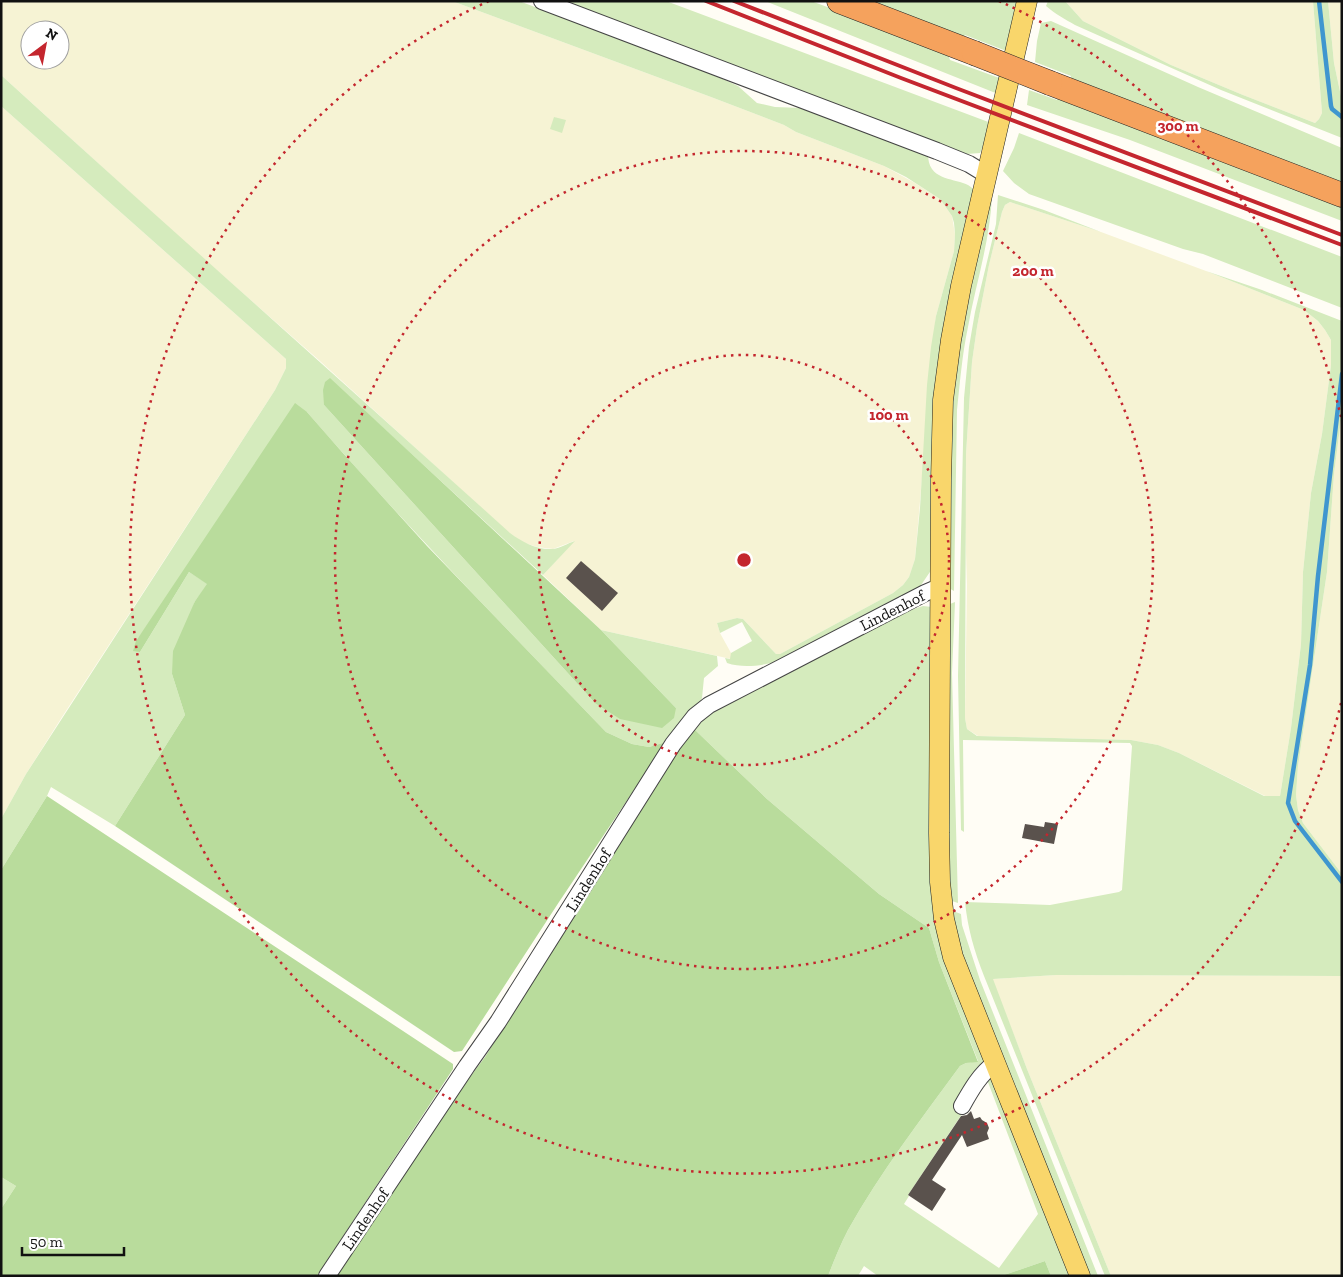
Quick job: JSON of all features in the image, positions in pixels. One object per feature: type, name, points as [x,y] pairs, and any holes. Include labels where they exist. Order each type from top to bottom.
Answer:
[{"type":"highway","points":[[839,1],[1342,195]]},
{"type":"main road","points":[[1027,1],[957,308],[946,371],[942,424],[940,589],[938,823],[940,882],[944,919],[953,957],[1080,1276]]},
{"type":"street","points":[[542,1],[937,151],[969,164],[987,175]]},
{"type":"street","name":"Lindenhof","points":[[327,1276],[498,1022],[668,752],[695,716],[709,705],[916,597],[932,590],[940,589]]},
{"type":"street","points":[[962,1106],[976,1082],[995,1063]]},
{"type":"shaded area","points":[[1,1],[452,1],[711,97],[884,166],[940,199],[952,216],[955,234],[954,251],[936,316],[915,559],[909,577],[893,593],[780,654],[776,654],[743,619],[737,618],[717,623],[720,633],[731,653],[731,659],[601,630],[543,575],[574,541],[553,549],[537,547],[522,542],[510,534],[321,362],[188,245],[1,75]]},
{"type":"shaded area","points":[[1065,1],[1313,1],[1322,113],[1315,123],[1171,65],[1083,21]]},
{"type":"shaded area","points":[[1328,1],[1342,1],[1342,101],[1334,63]]},
{"type":"shaded area","points":[[1,106],[286,359],[286,368],[275,390],[62,717],[26,774],[1,819]]},
{"type":"shaded area","points":[[1010,202],[1101,232],[1304,310],[1318,321],[1331,340],[1331,365],[1322,434],[1311,493],[1303,572],[1301,644],[1291,728],[1280,796],[1265,796],[1179,753],[1158,745],[1131,740],[978,736],[967,729],[965,718],[967,585],[965,520],[966,454],[972,362],[989,265],[1002,212],[1005,205]]},
{"type":"shaded area","points":[[1342,412],[1342,874],[1303,823],[1298,810],[1296,795],[1298,766],[1327,572],[1334,474]]},
{"type":"shaded area","points":[[1056,975],[1342,976],[1342,1276],[1111,1276],[992,979]]},
{"type":"green space","points":[[452,1],[519,1],[710,73],[738,86],[757,103],[775,107],[802,108],[928,154],[930,166],[936,173],[942,177],[966,184],[975,191],[934,566],[919,588],[783,660],[762,665],[741,666],[727,663],[725,658],[730,659],[731,653],[752,641],[742,622],[720,633],[717,623],[737,618],[743,619],[776,654],[780,654],[893,593],[909,577],[915,559],[920,508],[931,347],[936,316],[954,251],[954,223],[952,216],[940,199],[906,177],[884,166],[796,132],[784,125]]},
{"type":"green space","points":[[551,1],[666,1],[991,123],[980,153],[954,152]]},
{"type":"green space","points":[[765,1],[811,1],[948,54],[950,60],[1002,79],[998,94]]},
{"type":"green space","points":[[866,1],[1020,1],[1009,52],[965,35],[963,38]]},
{"type":"green space","points":[[1048,1],[1065,1],[1083,21],[1171,65],[1315,123],[1322,113],[1313,1],[1328,1],[1334,63],[1342,101],[1342,138],[1221,90],[1075,25],[1046,6]]},
{"type":"green space","points":[[1051,21],[1198,87],[1342,148],[1342,185],[1071,80],[1071,76],[1035,62],[1041,23]]},
{"type":"green space","points":[[1,75],[510,533],[530,545],[546,549],[558,548],[575,541],[543,575],[330,379],[324,405],[595,703],[676,708],[601,630],[717,656],[718,666],[704,678],[702,698],[697,708],[666,742],[649,747],[632,744],[606,732],[417,534],[307,412],[136,641],[140,652],[189,572],[208,584],[195,601],[172,674],[185,715],[115,826],[51,787],[1,870],[1,819],[26,774],[275,390],[286,368],[286,359],[1,106]]},
{"type":"green space","points":[[1029,90],[1057,100],[1058,98],[1342,205],[1342,221],[1130,140],[1027,105]]},
{"type":"green space","points":[[554,117],[566,120],[562,133],[550,129]]},
{"type":"green space","points":[[1019,133],[1342,257],[1342,308],[1203,254],[1183,249],[1029,194],[1014,183],[1003,171]]},
{"type":"green space","points":[[998,195],[1101,232],[1010,202],[1005,205],[1002,212],[977,327],[972,362],[966,454],[965,718],[967,729],[977,736],[1131,740],[1158,745],[1179,753],[1264,796],[1280,796],[1291,728],[1301,644],[1303,572],[1311,493],[1322,434],[1331,365],[1331,340],[1318,321],[1304,310],[1206,271],[1342,321],[1342,412],[1334,474],[1327,572],[1298,766],[1296,795],[1298,810],[1303,823],[1342,874],[1342,976],[1056,975],[993,979],[1027,1069],[1111,1276],[1105,1276],[984,976],[972,940],[965,902],[1050,905],[1122,890],[1132,746],[1130,743],[963,740],[964,832],[961,830],[958,676],[964,398],[969,347],[975,312],[996,224]]},
{"type":"green space","points":[[992,196],[986,246],[964,348],[957,410],[954,591],[947,587],[949,411],[955,356],[989,199]]},
{"type":"green space","points":[[330,378],[601,630],[676,708],[674,718],[662,728],[620,719],[595,703],[324,405],[323,390],[325,382]]},
{"type":"green space","points":[[295,403],[307,412],[427,546],[606,732],[632,744],[649,747],[666,742],[462,1051],[454,1052],[115,826],[185,715],[172,674],[173,651],[195,601],[207,584],[189,572],[140,652],[133,651],[136,641]]},
{"type":"green space","points":[[955,602],[952,673],[958,903],[949,900],[947,878],[950,604]]},
{"type":"green space","points":[[923,606],[932,607],[935,886],[987,1057],[959,1109],[962,1114],[908,1195],[904,1204],[999,1268],[1038,1214],[986,1077],[994,1076],[1074,1276],[1051,1276],[1045,1261],[1001,1276],[878,1276],[864,1266],[858,1276],[828,1276],[848,1230],[901,1146],[960,1066],[978,1061],[939,962],[929,928],[879,894],[767,799],[693,728],[705,715],[724,704],[793,671],[901,613]]},
{"type":"green space","points":[[693,728],[767,799],[879,894],[929,928],[939,962],[978,1062],[966,1063],[960,1066],[901,1146],[848,1230],[828,1276],[335,1276],[432,1128],[485,1057]]},
{"type":"green space","points":[[47,796],[453,1064],[453,1069],[317,1276],[1,1276],[1,1209],[16,1186],[1,1177],[1,870]]},
{"type":"green space","points":[[953,911],[961,914],[962,925],[980,980],[1098,1276],[1088,1276],[971,987],[951,913]]},
{"type":"green space","points":[[1,1177],[16,1186],[1,1209]]},
{"type":"green space","points":[[1045,1261],[1051,1276],[1001,1276]]},
{"type":"building","points":[[581,561],[618,593],[602,611],[566,578]]},
{"type":"building","points":[[1045,822],[1058,824],[1054,844],[1022,838],[1025,824],[1044,827]]},
{"type":"building","points":[[971,1111],[974,1119],[980,1117],[987,1123],[989,1139],[967,1147],[962,1135],[932,1180],[946,1189],[932,1211],[908,1195],[961,1116],[967,1115]]},
{"type":"waterway","points":[[1319,1],[1331,106],[1342,117]]},
{"type":"waterway","points":[[1342,374],[1318,576],[1310,665],[1288,803],[1295,821],[1342,882]]},
{"type":"railway","points":[[706,1],[901,78],[1342,245]]},
{"type":"railway","points":[[734,1],[1342,235]]}]
